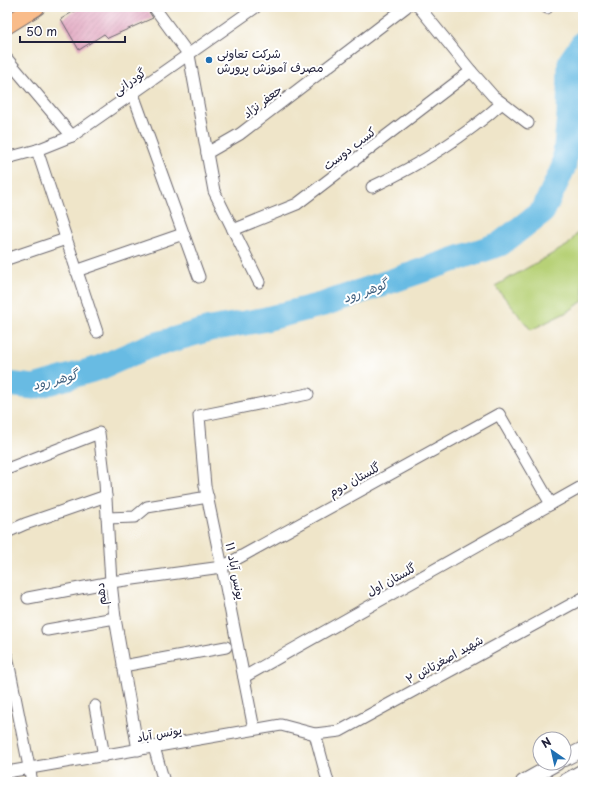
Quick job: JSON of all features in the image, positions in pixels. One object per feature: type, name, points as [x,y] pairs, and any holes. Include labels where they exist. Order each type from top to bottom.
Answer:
[{"type":"main road","points":[[7,25],[36,7]]},
{"type":"street","points":[[154,7],[189,55],[214,191],[259,282]]},
{"type":"street","name":"گودرانی","points":[[7,158],[37,150],[72,136],[256,7]]},
{"type":"street","name":"جعفر نژاد","points":[[207,153],[240,134],[406,7]]},
{"type":"street","points":[[419,7],[493,96],[528,122]]},
{"type":"street","points":[[7,59],[72,136]]},
{"type":"street","name":"کسب دوست","points":[[233,230],[297,204],[471,71]]},
{"type":"street","points":[[133,94],[199,278]]},
{"type":"street","points":[[372,187],[399,174],[447,146],[481,122],[502,103]]},
{"type":"street","points":[[37,150],[97,332]]},
{"type":"street","points":[[76,271],[184,234]]},
{"type":"street","points":[[7,259],[66,239]]},
{"type":"street","name":"یونس آباد ۱۱","points":[[254,729],[205,486],[199,416],[308,394]]},
{"type":"street","name":"گلستان دوم","points":[[222,567],[499,414],[551,504]]},
{"type":"street","name":"دهم","points":[[7,469],[99,433],[106,496],[111,582],[115,618],[138,750]]},
{"type":"street","name":"گلستان اول","points":[[244,677],[583,486]]},
{"type":"street","points":[[7,532],[25,524],[106,496]]},
{"type":"street","points":[[107,518],[135,517],[147,506],[208,497]]},
{"type":"street","points":[[28,598],[111,582],[222,567]]},
{"type":"street","name":"شهید اصغرتاش ۲","points":[[315,734],[340,731],[583,598]]},
{"type":"street","points":[[47,630],[115,618]]},
{"type":"street","points":[[123,666],[226,647]]},
{"type":"street","points":[[7,656],[32,782]]},
{"type":"street","points":[[95,706],[104,756]]},
{"type":"street","name":"یونس آباد","points":[[7,772],[281,725],[315,734]]},
{"type":"street","points":[[315,734],[328,782]]},
{"type":"street","points":[[154,748],[164,782]]},
{"type":"street","points":[[572,755],[583,749]]},
{"type":"street","points":[[523,782],[543,771]]},
{"type":"street","points":[[564,782],[583,771]]},
{"type":"green space","points":[[583,226],[583,301],[569,311],[531,330],[495,286],[568,245]]},
{"type":"building","points":[[81,7],[146,7],[153,18],[108,38],[104,34],[79,50],[61,19]]},
{"type":"waterway","name":"گوهر رود","points":[[7,384],[34,387],[99,368],[147,347],[210,329],[262,320],[324,304],[500,244],[543,211],[564,166],[569,115],[570,62],[583,43]]},
{"type":"place","name":"شرکت تعاونی مصرف آموزش پرورش","points":[[209,60]]}]
